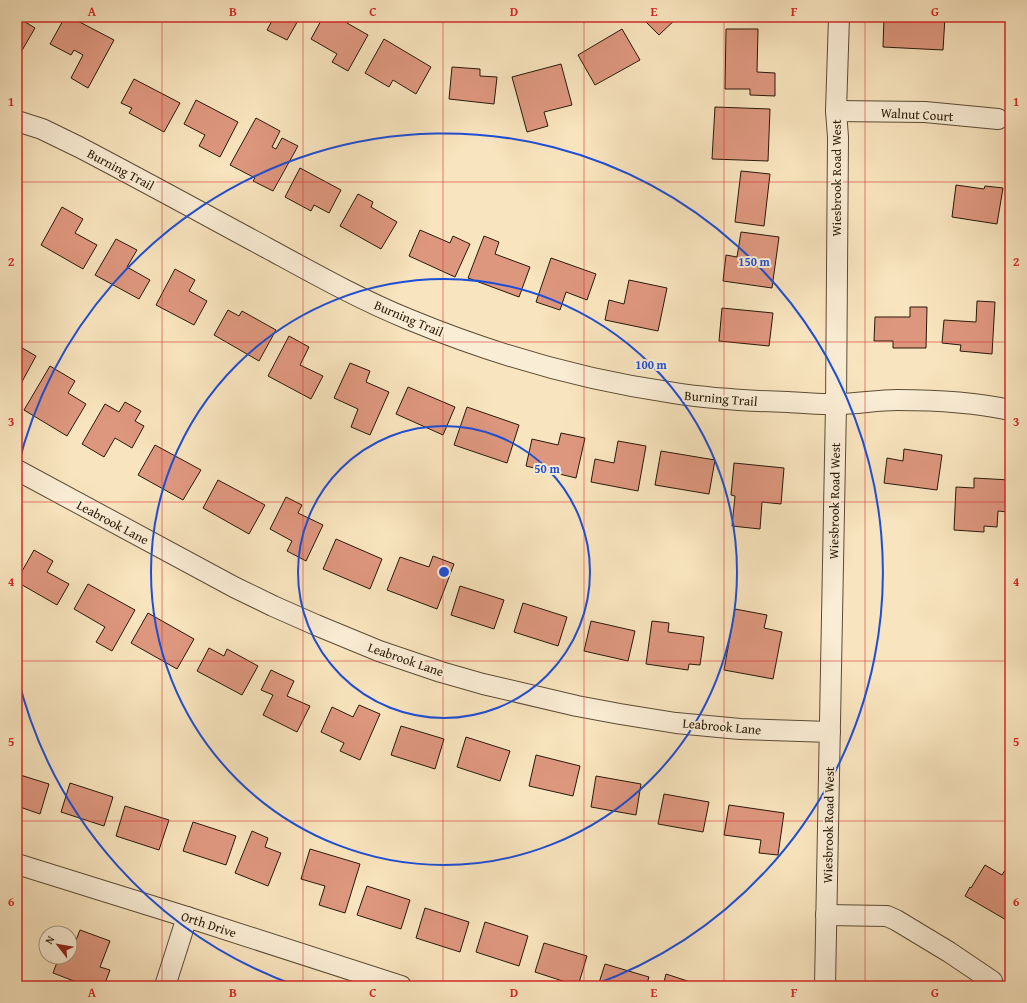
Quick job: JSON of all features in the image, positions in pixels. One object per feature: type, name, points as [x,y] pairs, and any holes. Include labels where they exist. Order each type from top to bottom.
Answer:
[{"type":"street","name":"Wiesbrook Road West","points":[[825,986],[836,405],[838,137],[836,111],[840,17]]},
{"type":"street","name":"Walnut Court","points":[[836,111],[925,112],[998,119]]},
{"type":"street","name":"Burning Trail","points":[[17,121],[42,130],[79,147],[345,290],[406,318],[472,344],[540,366],[626,386],[678,394],[748,401],[836,405],[895,400],[940,401],[994,406],[1010,410]]},
{"type":"street","name":"Leabrook Lane","points":[[17,470],[227,583],[273,606],[379,651],[441,672],[483,684],[576,706],[676,723],[740,729],[830,732]]},
{"type":"street","name":"Orth Drive","points":[[17,864],[401,986]]},
{"type":"street","points":[[826,915],[887,916],[949,952],[992,981]]},
{"type":"street","points":[[165,986],[187,917]]},
{"type":"building","points":[[17,17],[35,28],[17,59]]},
{"type":"building","points":[[65,17],[70,17],[114,40],[88,88],[71,78],[83,55],[74,50],[71,55],[50,44]]},
{"type":"building","points":[[269,17],[300,17],[287,40],[267,30],[273,19]]},
{"type":"building","points":[[323,17],[350,17],[347,23],[368,35],[348,71],[332,62],[337,54],[311,39]]},
{"type":"building","points":[[641,17],[678,17],[659,35]]},
{"type":"building","points":[[884,17],[916,19],[916,17],[945,17],[943,50],[883,47]]},
{"type":"building","points":[[622,29],[640,60],[595,85],[578,55]]},
{"type":"building","points":[[726,29],[758,29],[757,72],[775,73],[775,96],[750,95],[750,89],[725,89]]},
{"type":"building","points":[[384,39],[431,67],[416,94],[393,80],[389,87],[365,73]]},
{"type":"building","points":[[561,64],[572,105],[544,112],[548,126],[527,132],[512,77]]},
{"type":"building","points":[[452,67],[480,69],[480,76],[497,77],[494,104],[449,99]]},
{"type":"building","points":[[134,79],[180,103],[164,132],[129,113],[132,108],[121,103]]},
{"type":"building","points":[[196,100],[238,122],[220,157],[199,146],[205,135],[184,124]]},
{"type":"building","points":[[715,107],[770,109],[768,161],[712,159]]},
{"type":"building","points":[[256,118],[280,131],[272,147],[276,149],[282,138],[298,146],[273,191],[253,181],[255,178],[230,165]]},
{"type":"building","points":[[300,168],[341,190],[329,213],[314,205],[311,211],[285,197]]},
{"type":"building","points":[[741,171],[770,174],[764,226],[735,222]]},
{"type":"building","points":[[956,185],[984,189],[985,186],[1003,188],[997,224],[952,217]]},
{"type":"building","points":[[358,194],[373,202],[371,207],[397,222],[381,249],[340,226]]},
{"type":"building","points":[[62,207],[83,219],[75,233],[97,245],[83,269],[41,245]]},
{"type":"building","points":[[420,230],[450,243],[453,236],[470,244],[455,277],[409,256]]},
{"type":"building","points":[[741,232],[779,237],[772,288],[723,281],[726,255],[737,257]]},
{"type":"building","points":[[484,236],[499,242],[495,254],[530,267],[519,297],[468,278]]},
{"type":"building","points":[[116,239],[137,250],[127,267],[150,280],[139,299],[95,275]]},
{"type":"building","points":[[551,258],[596,274],[587,300],[566,292],[560,310],[536,302]]},
{"type":"building","points":[[175,269],[195,280],[189,291],[207,301],[194,325],[156,305]]},
{"type":"building","points":[[629,280],[667,288],[658,331],[605,320],[609,300],[624,304]]},
{"type":"building","points":[[977,301],[995,302],[992,354],[960,351],[961,345],[942,343],[944,320],[976,322]]},
{"type":"building","points":[[910,307],[927,307],[926,348],[893,348],[893,341],[874,341],[875,317],[910,317]]},
{"type":"building","points":[[722,308],[773,313],[769,346],[719,341]]},
{"type":"building","points":[[228,310],[239,316],[242,311],[276,330],[259,361],[214,335]]},
{"type":"building","points":[[289,336],[309,347],[300,365],[323,376],[311,399],[268,376]]},
{"type":"building","points":[[17,345],[36,356],[18,389],[17,389]]},
{"type":"building","points":[[350,363],[370,371],[366,382],[389,392],[370,435],[351,427],[358,409],[334,398]]},
{"type":"building","points":[[50,366],[75,381],[68,393],[86,404],[67,436],[24,410]]},
{"type":"building","points":[[408,387],[455,407],[443,435],[396,414]]},
{"type":"building","points":[[125,402],[141,411],[135,421],[144,426],[132,448],[115,438],[104,457],[82,444],[105,404],[119,412]]},
{"type":"building","points":[[467,407],[519,425],[507,463],[454,445]]},
{"type":"building","points":[[561,433],[585,438],[576,478],[526,466],[532,439],[558,445]]},
{"type":"building","points":[[618,441],[646,446],[638,491],[591,482],[595,459],[614,463]]},
{"type":"building","points":[[155,445],[201,470],[183,500],[138,475]]},
{"type":"building","points":[[904,449],[942,455],[937,490],[884,483],[887,458],[903,461]]},
{"type":"building","points":[[661,451],[715,460],[709,494],[655,485]]},
{"type":"building","points":[[734,463],[784,468],[781,504],[762,502],[760,529],[732,526],[735,496],[731,495]]},
{"type":"building","points":[[974,478],[1010,480],[1008,512],[998,511],[997,527],[984,526],[984,532],[954,530],[956,487],[974,488]]},
{"type":"building","points":[[218,480],[265,505],[249,534],[203,508]]},
{"type":"building","points":[[286,497],[302,505],[298,513],[323,525],[306,561],[287,551],[292,541],[270,529]]},
{"type":"building","points":[[336,539],[382,559],[370,589],[323,569]]},
{"type":"building","points":[[34,550],[53,561],[47,572],[69,584],[57,605],[17,582]]},
{"type":"building","points":[[433,556],[454,564],[437,609],[387,590],[400,557],[429,567]]},
{"type":"building","points":[[88,584],[135,610],[112,651],[96,642],[105,627],[74,609]]},
{"type":"building","points":[[460,586],[504,600],[494,629],[451,615]]},
{"type":"building","points":[[523,603],[567,617],[558,646],[514,632]]},
{"type":"building","points":[[735,609],[767,615],[764,628],[782,632],[773,679],[724,670]]},
{"type":"building","points":[[148,613],[194,639],[177,669],[131,643]]},
{"type":"building","points":[[591,621],[635,631],[628,661],[584,651]]},
{"type":"building","points":[[652,621],[669,623],[668,632],[704,637],[700,665],[689,664],[688,670],[646,664]]},
{"type":"building","points":[[209,648],[224,656],[227,649],[258,666],[242,695],[197,671]]},
{"type":"building","points":[[271,670],[294,681],[287,696],[310,706],[297,732],[263,715],[273,695],[261,690]]},
{"type":"building","points":[[359,705],[380,714],[360,760],[340,751],[344,743],[321,732],[332,707],[353,717]]},
{"type":"building","points":[[401,726],[444,739],[435,769],[391,755]]},
{"type":"building","points":[[466,737],[510,751],[500,781],[457,767]]},
{"type":"building","points":[[536,755],[580,766],[573,796],[529,786]]},
{"type":"building","points":[[17,774],[49,784],[40,814],[17,806]]},
{"type":"building","points":[[596,776],[641,784],[636,815],[591,807]]},
{"type":"building","points":[[70,783],[113,797],[104,826],[61,812]]},
{"type":"building","points":[[664,794],[709,802],[703,832],[658,824]]},
{"type":"building","points":[[729,805],[784,813],[778,855],[759,853],[761,840],[724,835]]},
{"type":"building","points":[[125,806],[169,820],[159,850],[116,836]]},
{"type":"building","points":[[193,822],[236,836],[226,865],[183,851]]},
{"type":"building","points":[[252,831],[268,838],[265,847],[281,853],[268,886],[235,873]]},
{"type":"building","points":[[310,849],[360,864],[345,913],[319,905],[325,886],[301,879]]},
{"type":"building","points":[[985,865],[1002,875],[1005,870],[1010,873],[1010,919],[1008,921],[965,896]]},
{"type":"building","points":[[367,886],[410,900],[401,929],[357,915]]},
{"type":"building","points":[[425,908],[469,922],[460,952],[416,938]]},
{"type":"building","points":[[485,922],[528,936],[519,966],[476,952]]},
{"type":"building","points":[[80,930],[110,941],[100,967],[110,970],[104,986],[87,986],[53,973],[56,965],[78,965],[78,935]]},
{"type":"building","points":[[544,943],[587,956],[578,986],[535,972]]},
{"type":"building","points":[[605,964],[649,977],[646,986],[598,986]]},
{"type":"building","points":[[666,974],[703,986],[663,986]]}]
